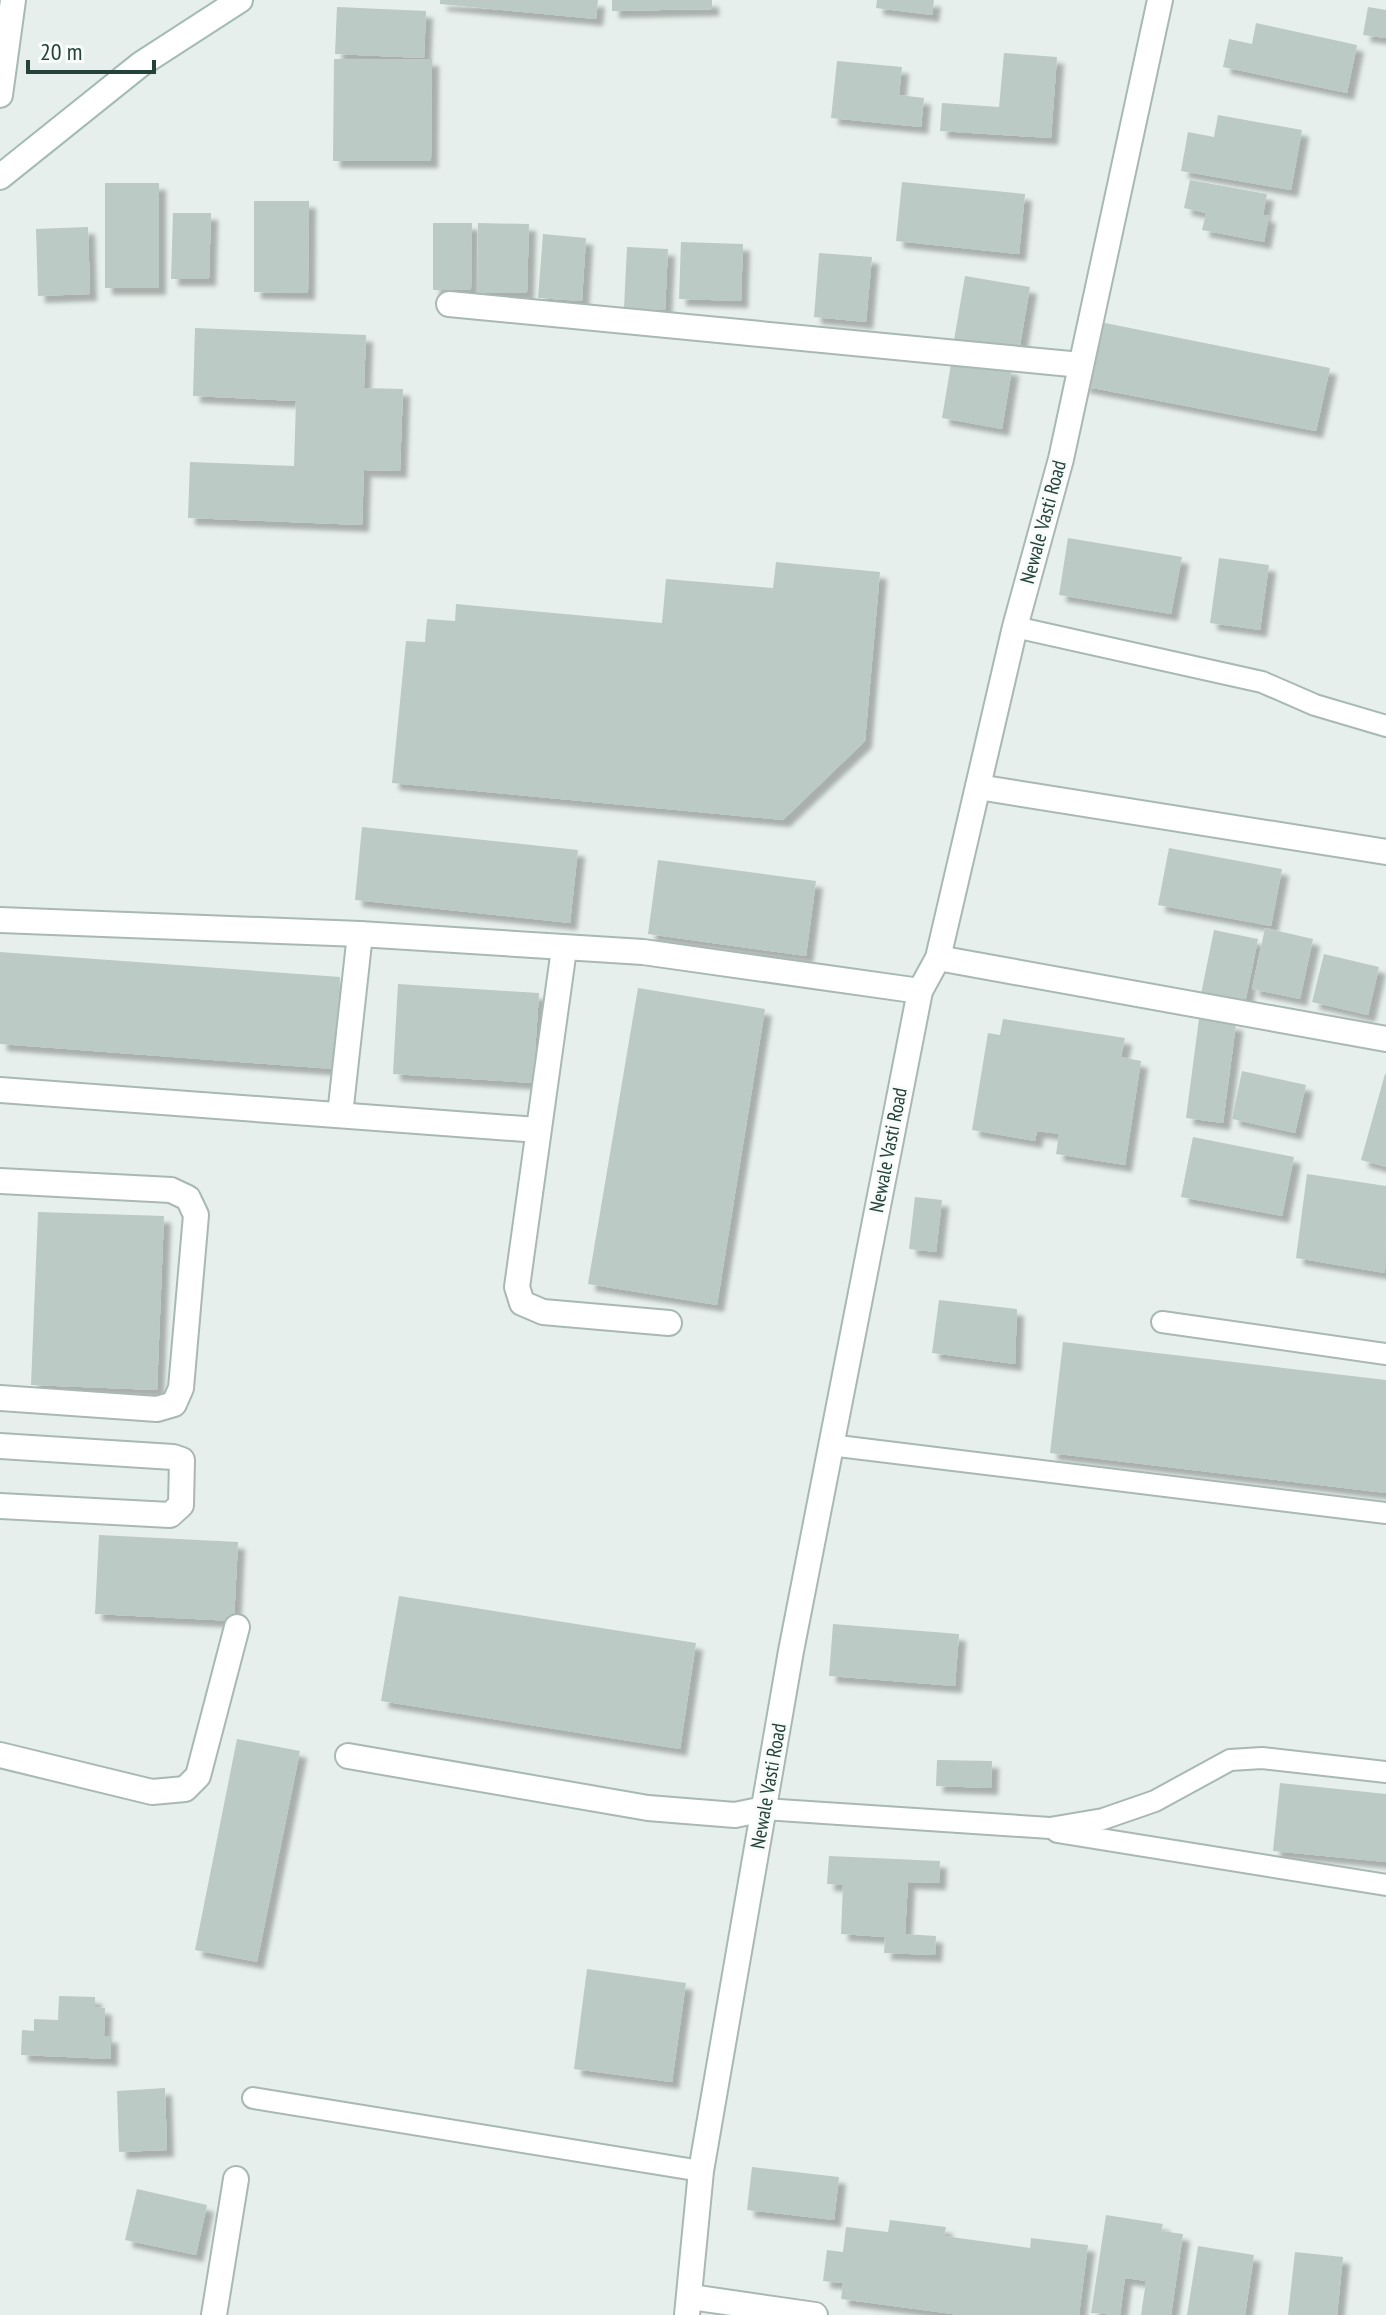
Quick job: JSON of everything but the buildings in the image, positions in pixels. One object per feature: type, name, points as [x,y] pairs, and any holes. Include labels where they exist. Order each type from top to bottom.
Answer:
[{"type":"street","points":[[0,95],[13,0]]},
{"type":"street","points":[[0,177],[141,64],[240,0]]},
{"type":"street","name":"Newale Vasti Road","points":[[689,2306],[701,2171],[764,1809],[830,1445],[920,991],[938,958],[1015,627],[1081,365],[1160,0]]},
{"type":"street","points":[[449,304],[1081,365]]},
{"type":"street","points":[[978,787],[1386,852]]},
{"type":"street","points":[[0,920],[360,934],[643,952],[920,991]]},
{"type":"street","points":[[340,1115],[360,934]]},
{"type":"street","points":[[564,949],[517,1287],[522,1303],[543,1312],[669,1323]]},
{"type":"street","points":[[938,958],[1386,1039]]},
{"type":"street","points":[[0,1090],[538,1130]]},
{"type":"street","points":[[0,1181],[171,1190],[188,1198],[196,1215],[181,1388],[174,1404],[157,1409],[0,1398]]},
{"type":"street","points":[[0,1446],[173,1457],[182,1460],[184,1469],[181,1505],[170,1515],[0,1506]]},
{"type":"street","points":[[0,1755],[152,1792],[185,1789],[198,1776],[237,1627]]},
{"type":"street","points":[[348,1756],[648,1808],[735,1815],[764,1809]]},
{"type":"street","points":[[214,2315],[236,2179]]},
{"type":"street","points":[[689,2306],[815,2315]]},
{"type":"lane","points":[[1015,627],[1262,682],[1315,705],[1386,726]]},
{"type":"lane","points":[[1162,1322],[1386,1354]]},
{"type":"lane","points":[[830,1445],[1386,1513]]},
{"type":"lane","points":[[764,1809],[1050,1828],[1103,1819],[1155,1801],[1230,1760],[1262,1758],[1386,1772]]},
{"type":"lane","points":[[1025,1827],[1386,1885]]},
{"type":"lane","points":[[253,2098],[701,2171]]}]
